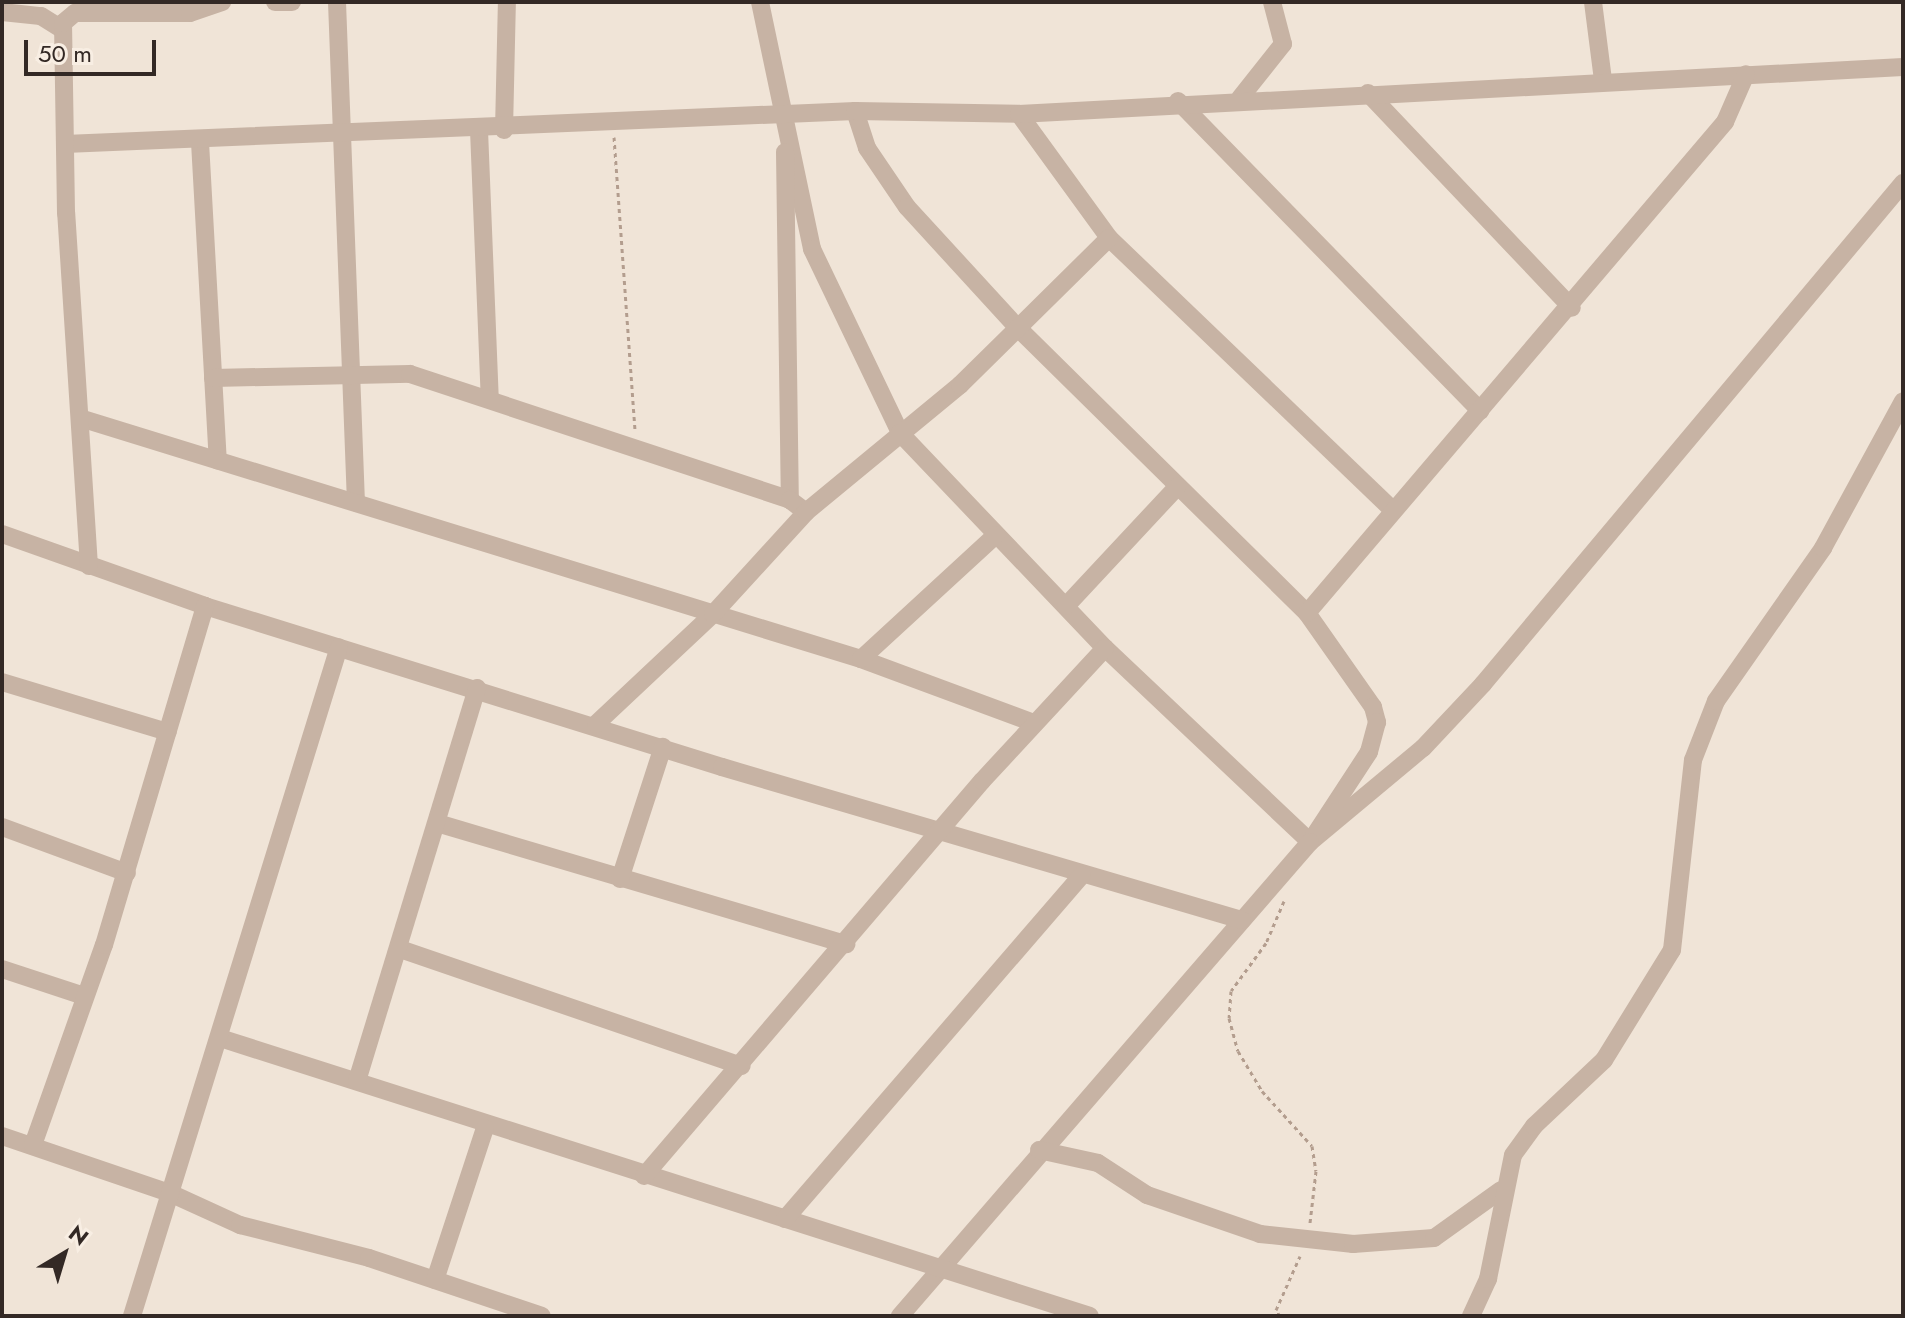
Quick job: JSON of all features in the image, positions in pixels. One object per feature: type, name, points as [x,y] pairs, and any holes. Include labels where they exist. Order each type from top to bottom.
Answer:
[{"type":"street","points":[[89,566],[65,144],[62,29],[75,13],[190,13],[222,2]]},
{"type":"street","points":[[275,2],[292,2]]},
{"type":"street","points":[[337,2],[341,137],[356,376],[356,503]]},
{"type":"street","points":[[504,130],[507,2]]},
{"type":"street","points":[[760,2],[786,113],[812,249],[900,433],[1105,648],[1310,842]]},
{"type":"street","points":[[1240,98],[1283,44],[1272,2]]},
{"type":"street","points":[[1593,2],[1603,80]]},
{"type":"street","points":[[2,12],[41,16],[62,29]]},
{"type":"street","points":[[65,144],[504,130],[786,113],[1019,114],[1178,101],[1903,67]]},
{"type":"street","points":[[1307,613],[1393,510],[1572,308],[1725,122],[1746,74]]},
{"type":"street","points":[[1368,93],[1572,308]]},
{"type":"street","points":[[1178,101],[1481,411]]},
{"type":"street","points":[[855,111],[867,148],[907,207],[1018,328],[1307,613],[1373,707],[1377,722],[1369,752],[1310,842],[1039,1150],[900,1316]]},
{"type":"street","points":[[786,113],[790,500]]},
{"type":"street","points":[[1019,114],[1109,238],[1393,510]]},
{"type":"street","points":[[479,130],[490,399]]},
{"type":"street","points":[[200,142],[218,460]]},
{"type":"street","points":[[1310,842],[1423,748],[1483,684],[1903,183]]},
{"type":"street","points":[[596,724],[713,614],[806,512],[1018,328],[1109,238]]},
{"type":"street","points":[[213,378],[410,374],[790,500],[806,512]]},
{"type":"street","points":[[1471,1316],[1488,1279],[1501,1190],[1522,1140],[1604,1060],[1672,950],[1682,840],[1704,728],[1716,701],[1823,548],[1903,401]]},
{"type":"street","points":[[80,418],[861,659],[1034,723]]},
{"type":"street","points":[[1066,606],[1177,487]]},
{"type":"street","points":[[2,534],[205,606],[596,724],[938,832],[1242,920]]},
{"type":"street","points":[[861,659],[996,535]]},
{"type":"street","points":[[33,1145],[127,873],[205,606]]},
{"type":"street","points":[[132,1316],[339,647]]},
{"type":"street","points":[[644,1176],[846,944],[938,832],[1105,648]]},
{"type":"street","points":[[2,682],[168,732]]},
{"type":"street","points":[[357,1081],[400,949],[477,688]]},
{"type":"street","points":[[620,879],[663,747]]},
{"type":"street","points":[[437,823],[846,944]]},
{"type":"street","points":[[2,827],[127,873]]},
{"type":"street","points":[[785,1219],[1082,875]]},
{"type":"street","points":[[400,949],[741,1066]]},
{"type":"street","points":[[2,969],[84,996]]},
{"type":"street","points":[[220,1038],[357,1081],[485,1128],[785,1219],[938,1272],[1090,1316]]},
{"type":"street","points":[[435,1280],[485,1128]]},
{"type":"street","points":[[2,1136],[172,1194],[240,1225],[435,1280],[542,1316]]},
{"type":"street","points":[[1039,1150],[1098,1163],[1147,1195],[1260,1234],[1308,1235],[1407,1245],[1458,1227],[1501,1190]]},
{"type":"path","points":[[613,125],[636,449]]},
{"type":"path","points":[[1280,1316],[1276,1310],[1308,1235],[1316,1171],[1312,1146],[1262,1091],[1238,1051],[1229,1018],[1231,991],[1266,943],[1291,885]]}]
